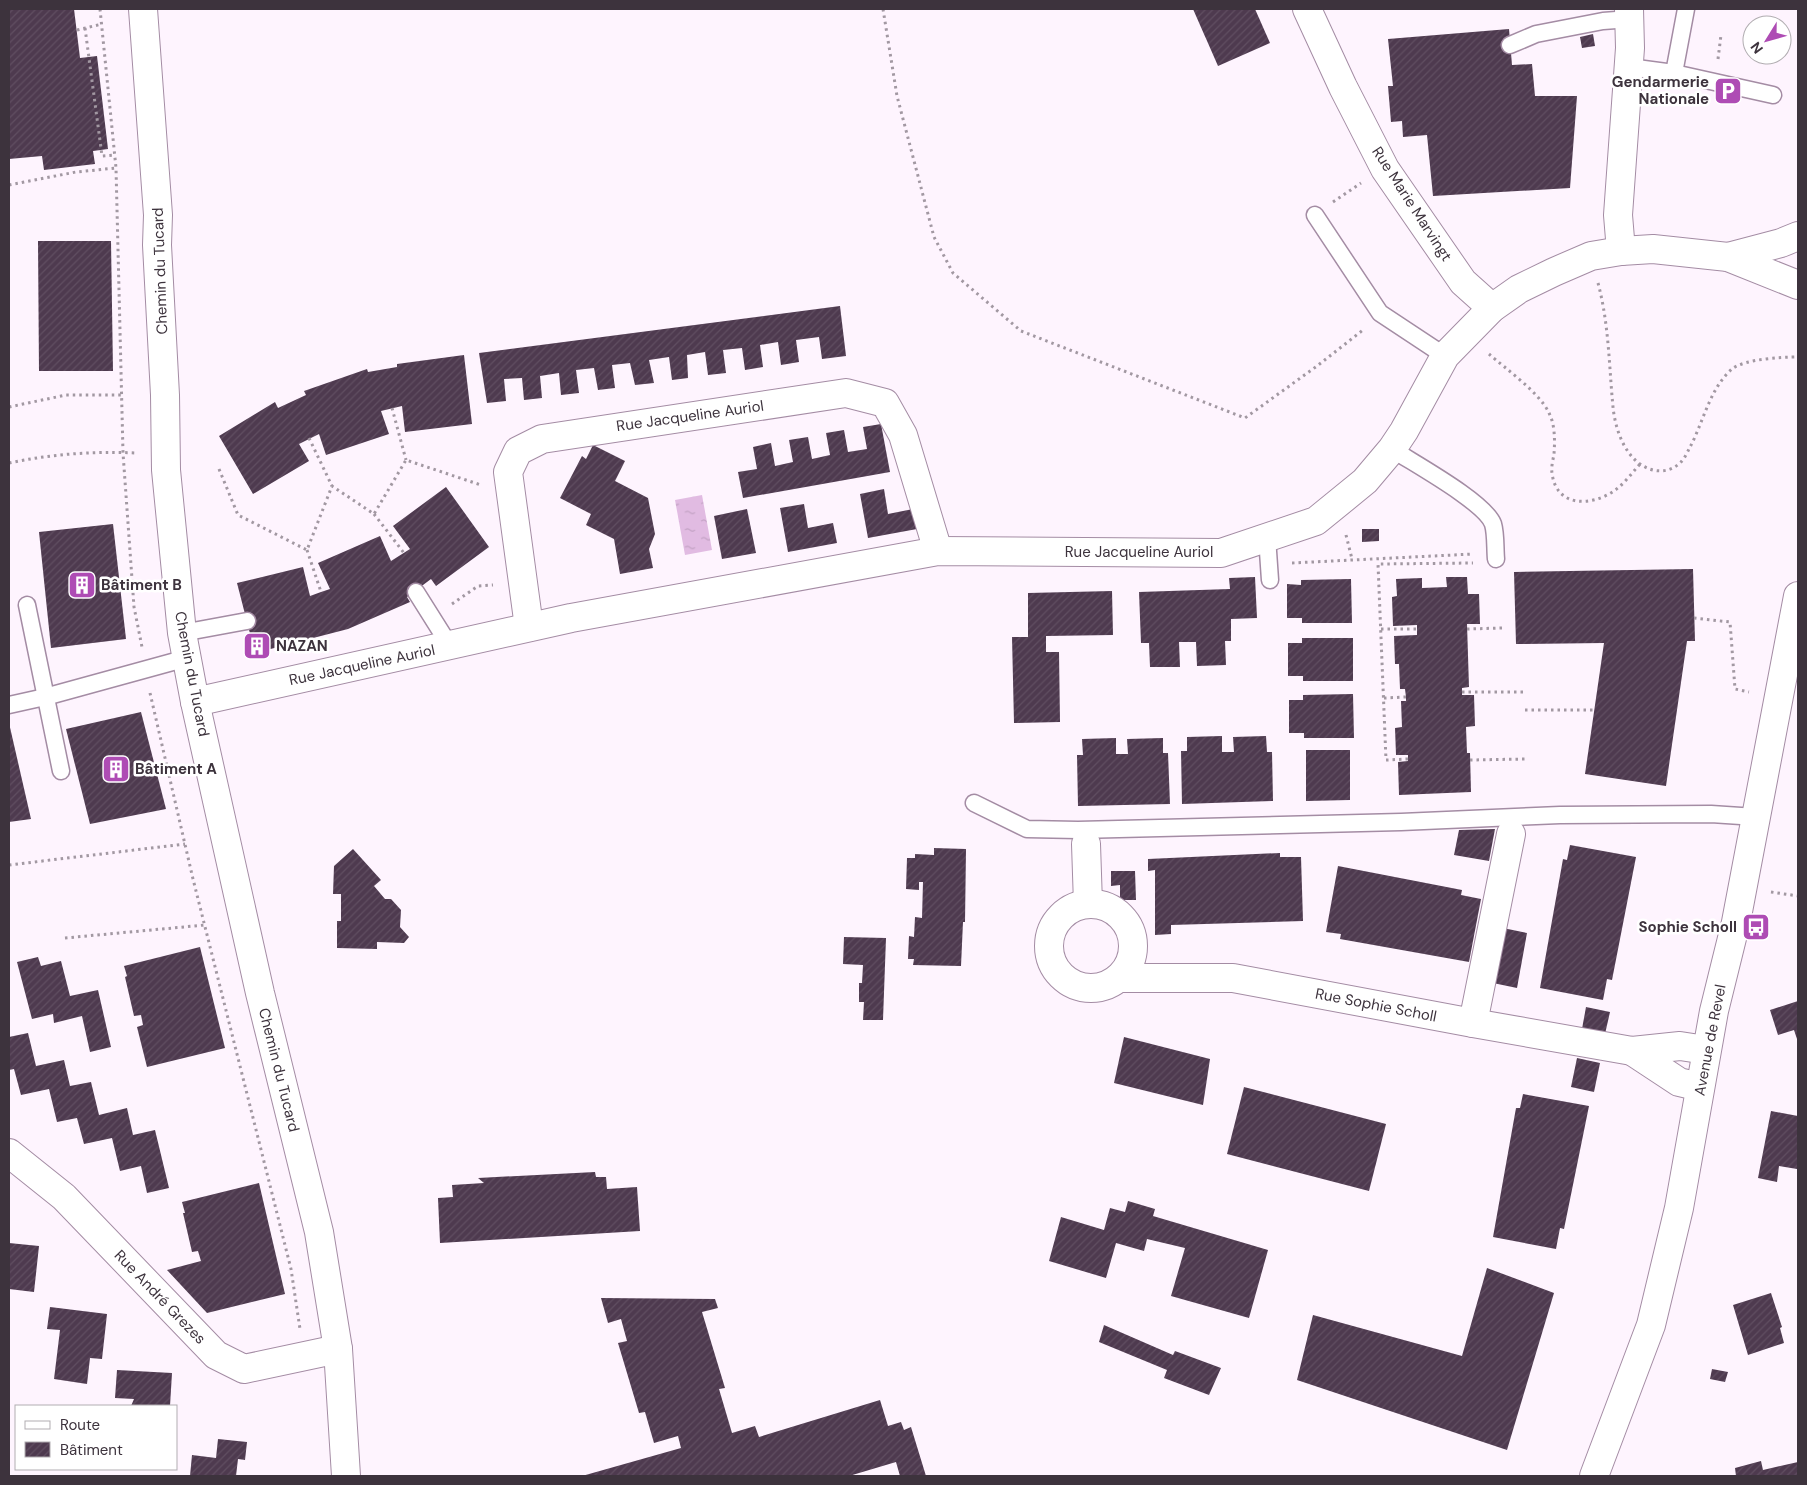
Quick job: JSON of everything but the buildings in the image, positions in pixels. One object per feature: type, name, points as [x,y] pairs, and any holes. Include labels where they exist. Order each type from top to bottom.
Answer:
[{"type":"street","name":"Chemin du Tucard","points":[[143,9],[158,215],[157,245],[165,395],[166,470],[184,645],[260,993],[319,1232],[338,1349],[346,1476]]},
{"type":"street","name":"Rue Marie Marvingt","points":[[1307,9],[1343,88],[1385,169],[1463,282],[1492,308]]},
{"type":"street","points":[[1621,251],[1618,215],[1629,67],[1630,14]]},
{"type":"street","name":"Rue Jacqueline Auriol","points":[[1728,257],[1781,244],[1798,236]]},
{"type":"street","name":"Rue Jacqueline Auriol","points":[[195,702],[571,618],[938,551],[1221,553],[1316,521],[1365,481],[1404,432],[1445,356],[1492,308],[1519,289],[1591,256],[1621,251],[1653,249],[1728,257],[1798,285]]},
{"type":"street","name":"Rue Jacqueline Auriol","points":[[529,627],[508,472],[518,451],[542,439],[846,393],[886,403],[903,436],[938,551]]},
{"type":"street","name":"Avenue de Revel","points":[[1594,1476],[1651,1325],[1679,1208],[1706,1050],[1736,922],[1798,596]]},
{"type":"street","points":[[1473,1023],[1511,834]]},
{"type":"street","points":[[1086,844],[1088,904],[1101,905],[1113,910],[1123,918],[1130,930],[1133,942],[1132,956],[1127,968],[1119,978]]},
{"type":"street","name":"Rue Sophie Scholl","points":[[1088,904],[1074,907],[1062,915],[1053,927],[1049,940],[1050,955],[1055,968],[1065,979],[1078,986],[1092,988],[1106,985],[1119,978],[1233,978],[1632,1051],[1680,1046],[1706,1050]]},
{"type":"street","name":"Rue Sophie Scholl","points":[[1632,1051],[1679,1082],[1700,1087]]},
{"type":"street","name":"Rue André Grezes","points":[[9,1153],[64,1197],[216,1355],[244,1369],[338,1349]]},
{"type":"lane","points":[[1674,73],[1686,9]]},
{"type":"lane","points":[[1510,46],[1536,34],[1630,14]]},
{"type":"lane","points":[[1629,67],[1674,73],[1773,96]]},
{"type":"lane","points":[[1315,215],[1383,314],[1445,356]]},
{"type":"lane","points":[[1392,449],[1481,509],[1493,524],[1496,556]]},
{"type":"lane","points":[[1268,537],[1269,572]]},
{"type":"lane","points":[[416,592],[450,646]]},
{"type":"lane","points":[[27,605],[61,771]]},
{"type":"lane","points":[[9,705],[45,696],[246,621]]},
{"type":"lane","points":[[974,803],[1026,829],[1078,830],[1401,822],[1560,815],[1711,814],[1756,817]]},
{"type":"path","points":[[883,9],[898,96],[934,237],[953,273],[1021,331],[1245,418],[1318,366],[1383,314]]},
{"type":"path","points":[[77,30],[102,24]]},
{"type":"path","points":[[85,28],[102,156],[115,155]]},
{"type":"path","points":[[9,185],[76,172],[116,168]]},
{"type":"path","points":[[1315,215],[1365,180],[1385,169]]},
{"type":"path","points":[[1591,256],[1603,306],[1615,421],[1622,441],[1637,462],[1646,469],[1659,472],[1672,470],[1682,461],[1695,439],[1720,383],[1733,368],[1750,362],[1779,357],[1798,357]]},
{"type":"path","points":[[1466,334],[1529,389],[1550,413],[1554,429],[1552,472],[1556,487],[1567,500],[1582,503],[1600,498],[1614,491],[1640,464]]},
{"type":"path","points":[[9,407],[66,394],[121,394]]},
{"type":"path","points":[[374,514],[406,460],[392,408]]},
{"type":"path","points":[[310,438],[332,486],[374,514],[404,553]]},
{"type":"path","points":[[9,463],[73,453],[123,452]]},
{"type":"path","points":[[406,460],[511,495]]},
{"type":"path","points":[[219,469],[238,515],[307,550]]},
{"type":"path","points":[[321,592],[307,550],[332,486]]},
{"type":"path","points":[[1269,572],[1363,558],[1496,556]]},
{"type":"path","points":[[1408,759],[1386,760],[1378,564],[1476,563]]},
{"type":"path","points":[[447,608],[478,586],[524,583]]},
{"type":"path","points":[[1694,618],[1730,622],[1735,689],[1749,692]]},
{"type":"path","points":[[1467,629],[1502,628]]},
{"type":"path","points":[[1380,629],[1417,629]]},
{"type":"path","points":[[1462,692],[1525,692]]},
{"type":"path","points":[[1384,698],[1406,697]]},
{"type":"path","points":[[1525,710],[1594,710]]},
{"type":"path","points":[[1470,760],[1525,760]]},
{"type":"path","points":[[9,865],[185,844]]},
{"type":"path","points":[[1767,891],[1798,896]]},
{"type":"path","points":[[65,938],[205,925]]},
{"type":"water","points":[[702,495],[712,550],[685,555],[675,500]]},
{"type":"place","name":"Gendarmerie Nationale","points":[[1728,91]]},
{"type":"place","name":"Bâtiment B","points":[[82,585]]},
{"type":"place","name":"NAZAN","points":[[257,646]]},
{"type":"place","name":"Bâtiment A","points":[[116,769]]},
{"type":"place","name":"Sophie Scholl","points":[[1756,927]]}]
